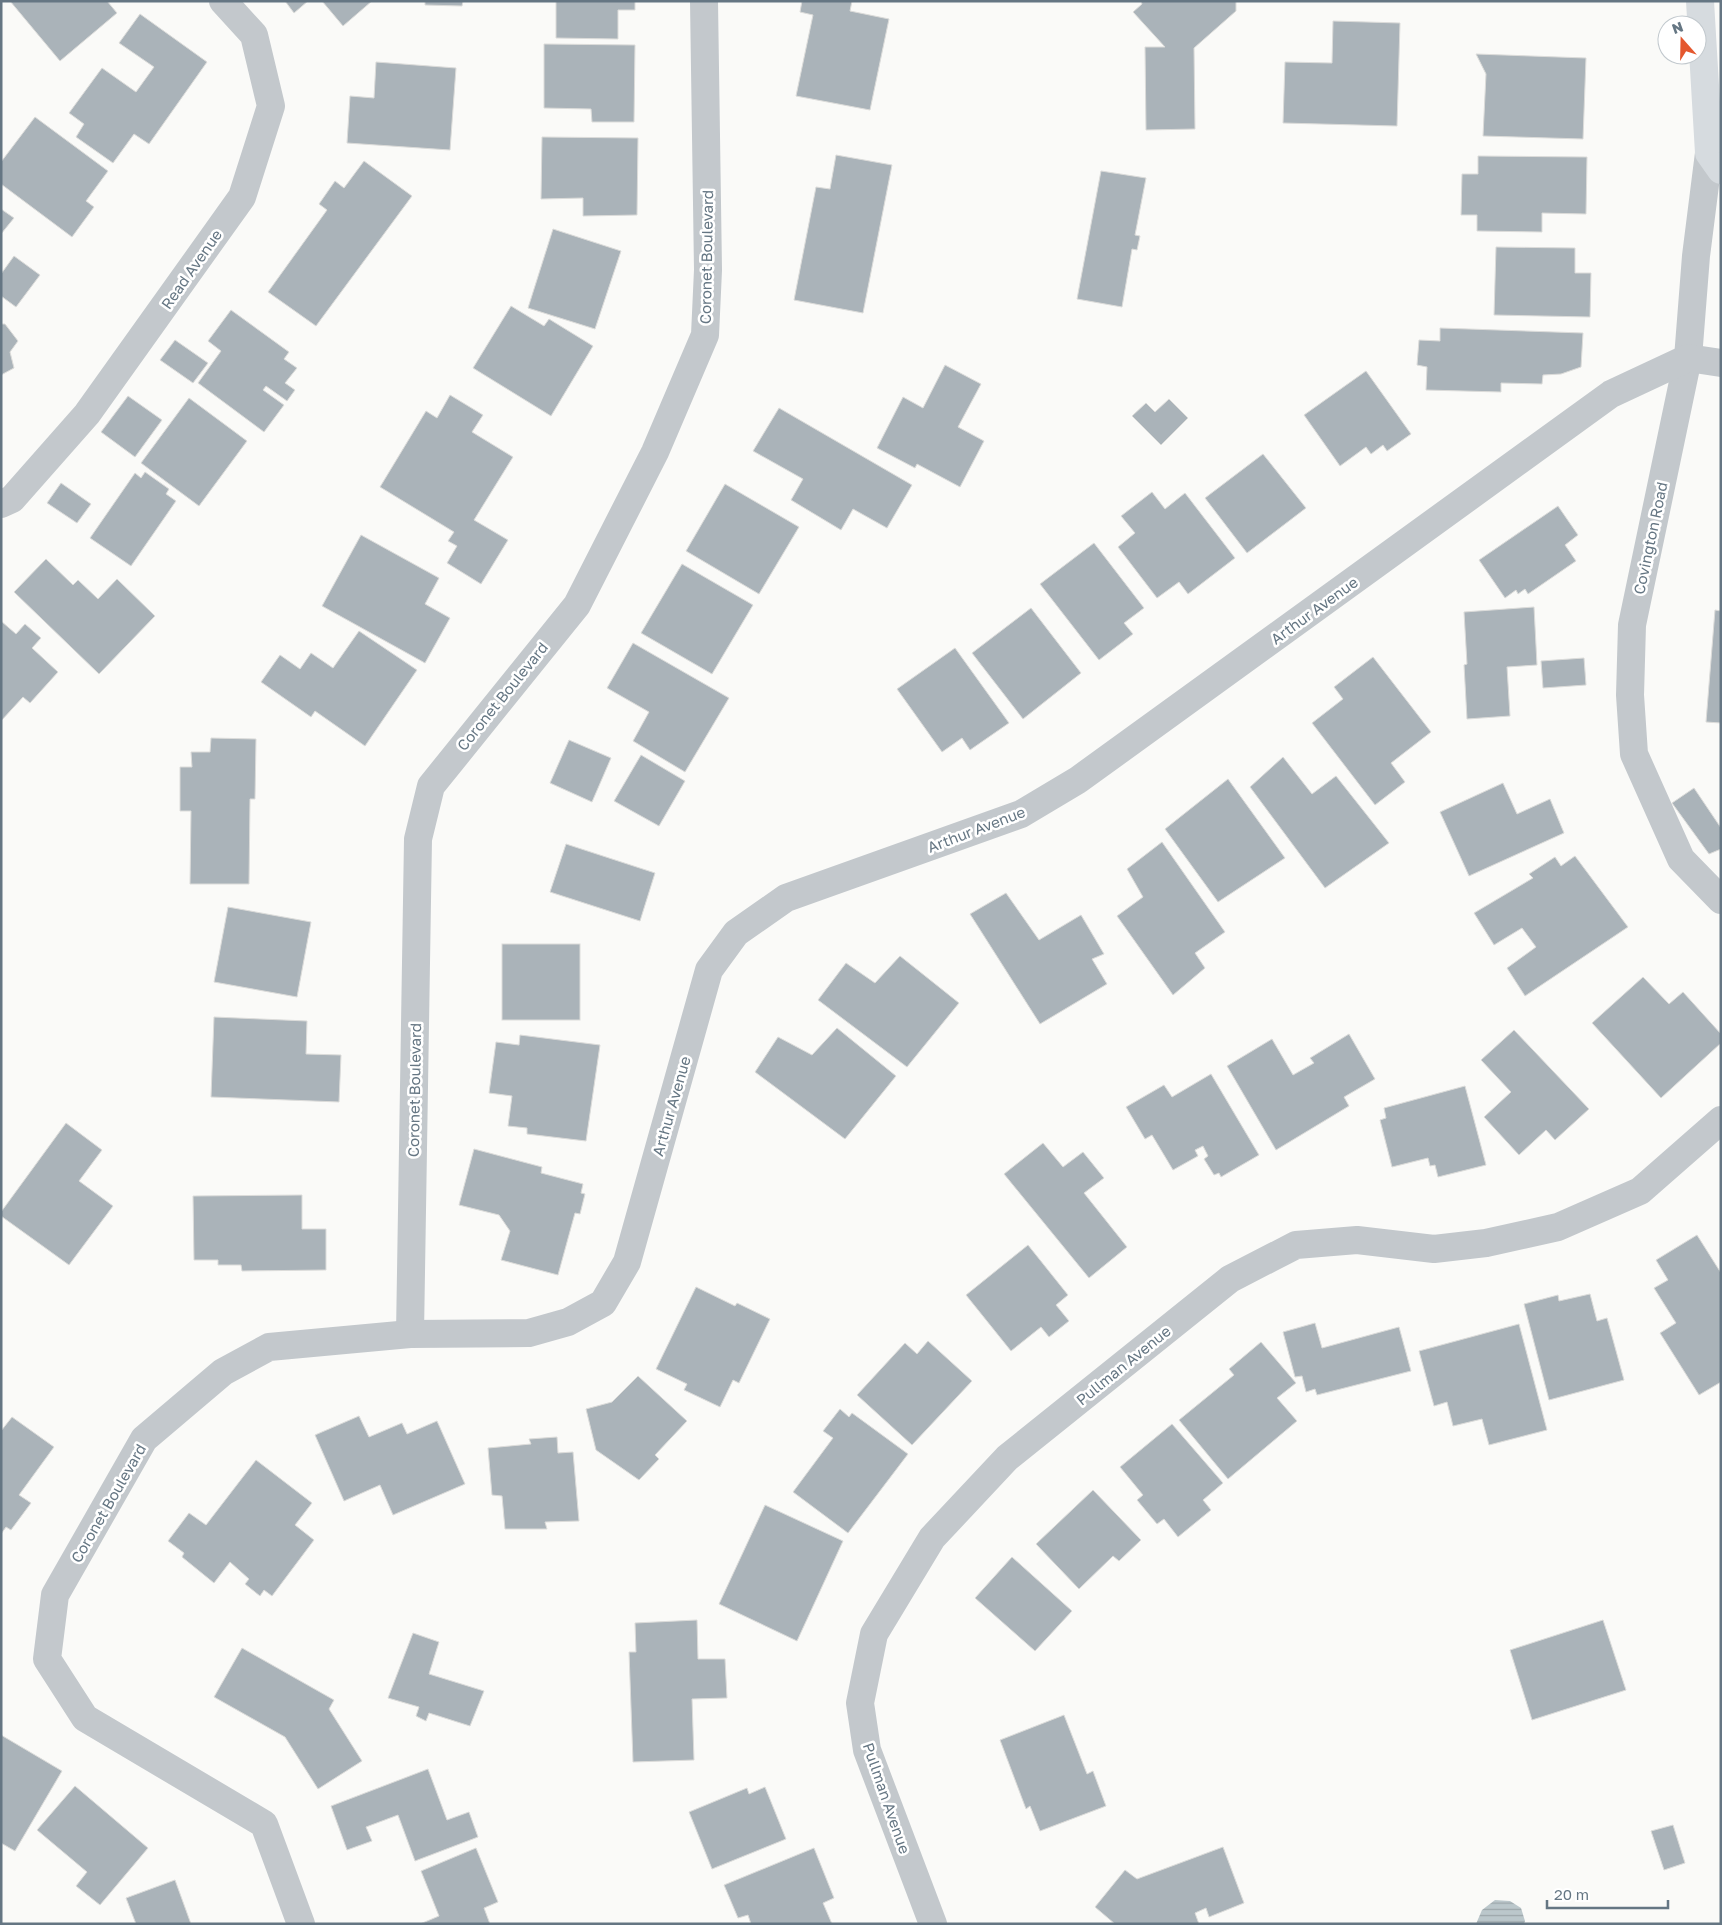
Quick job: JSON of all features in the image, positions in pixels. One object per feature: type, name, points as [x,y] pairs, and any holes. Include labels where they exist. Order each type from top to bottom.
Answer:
[{"type":"main road","points":[[1700,1],[1715,161]]},
{"type":"street","name":"Read Avenue","points":[[1,504],[12,499],[87,414],[242,197],[271,106],[254,35],[223,1]]},
{"type":"street","name":"Coronet Boulevard","points":[[301,1924],[264,1824],[85,1718],[47,1659],[55,1595],[144,1439],[223,1372],[269,1347],[410,1334],[418,839],[431,786],[577,605],[655,452],[705,334],[708,270],[704,1]]},
{"type":"street","name":"Covington Road","points":[[1715,161],[1696,256],[1688,358],[1632,625],[1630,695],[1634,754],[1681,859],[1721,900]]},
{"type":"street","name":"Arthur Avenue","points":[[410,1334],[529,1333],[568,1322],[603,1303],[627,1262],[709,970],[736,933],[786,898],[1021,814],[1078,780],[1612,394],[1688,358]]},
{"type":"street","points":[[1688,358],[1721,363]]},
{"type":"street","name":"Pullman Avenue","points":[[933,1924],[867,1750],[860,1704],[874,1634],[932,1538],[1006,1458],[1230,1279],[1296,1245],[1357,1240],[1434,1250],[1486,1244],[1558,1227],[1640,1191],[1721,1120]]},
{"type":"shaded area","points":[[1495,1900],[1510,1901],[1521,1908],[1525,1921],[1524,1924],[1476,1924],[1482,1910]]},
{"type":"building","points":[[10,1],[107,1],[117,13],[60,61]]},
{"type":"building","points":[[285,1],[308,1],[294,13]]},
{"type":"building","points":[[322,1],[372,1],[343,26]]},
{"type":"building","points":[[425,1],[463,1],[462,6],[425,5]]},
{"type":"building","points":[[556,1],[635,1],[635,10],[618,10],[618,39],[556,38]]},
{"type":"building","points":[[802,1],[852,1],[850,11],[889,19],[870,110],[796,96],[813,15],[800,12]]},
{"type":"building","points":[[1141,1],[1236,1],[1236,11],[1194,48],[1195,129],[1146,130],[1145,47],[1165,47],[1133,12],[1142,4]]},
{"type":"building","points":[[140,14],[207,62],[149,144],[134,134],[113,163],[76,137],[84,124],[69,113],[102,68],[136,92],[154,67],[119,43]]},
{"type":"building","points":[[1333,21],[1400,23],[1397,126],[1283,123],[1285,62],[1332,63]]},
{"type":"building","points":[[544,44],[635,45],[634,122],[592,122],[591,109],[544,108]]},
{"type":"building","points":[[1476,54],[1586,58],[1583,139],[1483,136],[1486,74]]},
{"type":"building","points":[[376,62],[456,68],[450,150],[347,143],[350,96],[374,98]]},
{"type":"building","points":[[35,117],[108,171],[86,201],[94,207],[72,237],[1,184],[1,162]]},
{"type":"building","points":[[542,137],[638,138],[637,215],[583,216],[583,198],[541,199]]},
{"type":"building","points":[[836,155],[892,165],[863,313],[794,300],[816,187],[830,189]]},
{"type":"building","points":[[1478,156],[1587,157],[1586,214],[1542,213],[1542,232],[1477,231],[1477,215],[1461,215],[1462,174],[1478,174]]},
{"type":"building","points":[[364,161],[412,196],[316,326],[268,292],[327,210],[319,204],[335,181],[344,188]]},
{"type":"building","points":[[1101,171],[1146,178],[1135,235],[1140,236],[1137,250],[1132,249],[1122,307],[1077,299]]},
{"type":"building","points":[[1,209],[14,218],[1,234]]},
{"type":"building","points":[[553,229],[621,251],[595,329],[528,308]]},
{"type":"building","points":[[1496,247],[1575,248],[1575,273],[1591,273],[1590,317],[1494,315]]},
{"type":"building","points":[[14,256],[40,275],[16,307],[1,296],[1,274]]},
{"type":"building","points":[[511,306],[544,326],[549,319],[593,346],[551,416],[473,368]]},
{"type":"building","points":[[231,310],[289,352],[284,359],[297,368],[285,383],[295,390],[287,401],[266,386],[263,390],[284,405],[264,432],[198,383],[221,351],[208,341]]},
{"type":"building","points":[[1,324],[5,324],[18,341],[10,352],[14,368],[1,375]]},
{"type":"building","points":[[1440,328],[1583,333],[1581,367],[1561,374],[1543,375],[1542,384],[1501,383],[1501,392],[1426,390],[1427,367],[1417,365],[1419,340],[1440,341]]},
{"type":"building","points":[[175,340],[208,363],[193,383],[160,360]]},
{"type":"building","points":[[945,365],[981,384],[958,427],[984,441],[960,487],[917,464],[915,468],[877,448],[903,397],[923,408]]},
{"type":"building","points":[[1366,371],[1411,434],[1387,451],[1383,445],[1371,454],[1366,447],[1340,466],[1304,415]]},
{"type":"building","points":[[450,395],[483,415],[472,432],[513,457],[474,520],[508,540],[481,584],[447,563],[457,546],[448,541],[454,532],[380,487],[426,411],[437,418]]},
{"type":"building","points":[[128,396],[162,420],[135,457],[101,432]]},
{"type":"building","points":[[189,398],[247,441],[199,506],[141,463]]},
{"type":"building","points":[[1169,399],[1188,418],[1161,445],[1132,416],[1146,403],[1155,412]]},
{"type":"building","points":[[779,408],[912,485],[887,528],[853,509],[841,530],[791,500],[803,479],[753,451]]},
{"type":"building","points":[[1263,454],[1306,508],[1247,553],[1205,498]]},
{"type":"building","points":[[145,472],[169,489],[166,494],[176,501],[131,566],[90,538],[135,473],[141,478]]},
{"type":"building","points":[[61,483],[91,504],[77,523],[47,503]]},
{"type":"building","points":[[725,484],[799,527],[759,594],[686,551]]},
{"type":"building","points":[[1152,492],[1165,509],[1185,493],[1235,558],[1188,594],[1179,582],[1157,598],[1118,547],[1135,533],[1121,516]]},
{"type":"building","points":[[1558,506],[1578,535],[1565,545],[1576,561],[1528,594],[1525,589],[1518,594],[1516,590],[1505,598],[1479,560]]},
{"type":"building","points":[[361,535],[439,578],[425,604],[450,618],[425,663],[322,606]]},
{"type":"building","points":[[1094,543],[1144,608],[1124,623],[1133,634],[1099,660],[1040,584]]},
{"type":"building","points":[[46,559],[73,585],[78,580],[98,599],[117,579],[155,616],[99,674],[14,592]]},
{"type":"building","points":[[682,564],[753,605],[712,674],[641,633]]},
{"type":"building","points":[[1534,607],[1537,665],[1507,667],[1510,716],[1467,719],[1464,665],[1467,664],[1464,612]]},
{"type":"building","points":[[1031,608],[1081,673],[1023,719],[972,653]]},
{"type":"building","points":[[1715,610],[1721,611],[1721,723],[1706,722]]},
{"type":"building","points":[[1,621],[16,634],[25,624],[41,638],[32,648],[58,672],[30,703],[23,697],[1,721]]},
{"type":"building","points":[[359,631],[417,670],[365,746],[315,711],[311,717],[261,682],[280,655],[300,669],[311,653],[333,668]]},
{"type":"building","points":[[633,643],[729,698],[685,772],[633,741],[649,712],[607,688]]},
{"type":"building","points":[[955,648],[1009,723],[970,750],[962,738],[942,752],[897,689]]},
{"type":"building","points":[[1373,657],[1431,732],[1391,763],[1405,782],[1375,805],[1312,723],[1343,699],[1334,687]]},
{"type":"building","points":[[1584,658],[1586,685],[1543,688],[1541,661]]},
{"type":"building","points":[[211,738],[256,739],[255,799],[250,799],[249,884],[190,884],[191,811],[180,811],[180,767],[192,767],[191,752],[210,752]]},
{"type":"building","points":[[569,740],[611,758],[592,802],[550,783]]},
{"type":"building","points":[[641,755],[685,781],[659,826],[614,801]]},
{"type":"building","points":[[1283,757],[1312,794],[1336,776],[1389,843],[1325,888],[1250,787]]},
{"type":"building","points":[[1228,779],[1285,858],[1218,902],[1165,829]]},
{"type":"building","points":[[1503,783],[1517,814],[1550,799],[1564,833],[1469,876],[1440,812]]},
{"type":"building","points":[[1694,788],[1721,828],[1721,849],[1709,854],[1672,803]]},
{"type":"building","points":[[1162,842],[1225,932],[1195,953],[1205,968],[1173,995],[1117,916],[1143,897],[1127,869]]},
{"type":"building","points":[[566,844],[655,873],[640,921],[550,892]]},
{"type":"building","points":[[1575,856],[1628,927],[1525,996],[1507,968],[1536,947],[1522,928],[1494,945],[1474,913],[1533,878],[1529,874],[1555,857],[1561,866]]},
{"type":"building","points":[[1006,893],[1039,940],[1081,915],[1104,954],[1092,959],[1107,984],[1040,1024],[970,914]]},
{"type":"building","points":[[228,907],[311,922],[297,997],[214,982]]},
{"type":"building","points":[[502,944],[580,944],[580,1020],[502,1020]]},
{"type":"building","points":[[900,956],[959,1003],[907,1067],[818,1000],[846,963],[875,983]]},
{"type":"building","points":[[1643,977],[1669,1004],[1683,992],[1721,1034],[1721,1043],[1661,1098],[1592,1023]]},
{"type":"building","points":[[214,1017],[307,1021],[306,1054],[341,1055],[339,1102],[211,1097]]},
{"type":"building","points":[[837,1028],[896,1076],[845,1139],[755,1072],[778,1037],[812,1055]]},
{"type":"building","points":[[1514,1030],[1589,1109],[1555,1140],[1546,1130],[1519,1155],[1484,1117],[1511,1092],[1481,1060]]},
{"type":"building","points":[[1349,1034],[1375,1079],[1344,1097],[1349,1106],[1276,1150],[1227,1066],[1272,1039],[1293,1075],[1314,1063],[1310,1058]]},
{"type":"building","points":[[520,1035],[600,1045],[586,1141],[527,1134],[527,1128],[508,1126],[512,1096],[489,1093],[496,1042],[519,1045]]},
{"type":"building","points":[[1211,1074],[1259,1155],[1221,1177],[1219,1173],[1214,1175],[1204,1159],[1208,1156],[1203,1146],[1195,1150],[1198,1156],[1173,1170],[1152,1135],[1145,1139],[1126,1107],[1164,1085],[1172,1097]]},
{"type":"building","points":[[1465,1086],[1486,1165],[1438,1177],[1435,1165],[1430,1166],[1428,1158],[1392,1167],[1380,1120],[1386,1118],[1384,1108]]},
{"type":"building","points":[[66,1123],[102,1150],[79,1181],[113,1206],[69,1265],[1,1216],[1,1212]]},
{"type":"building","points":[[1043,1143],[1063,1167],[1083,1152],[1104,1178],[1084,1193],[1127,1247],[1089,1278],[1004,1174]]},
{"type":"building","points":[[474,1149],[542,1167],[541,1173],[583,1184],[581,1193],[585,1194],[580,1214],[575,1213],[558,1275],[501,1260],[510,1231],[499,1215],[459,1205]]},
{"type":"building","points":[[302,1195],[302,1229],[326,1229],[326,1270],[242,1271],[241,1265],[218,1265],[218,1260],[194,1260],[193,1196]]},
{"type":"building","points":[[1697,1235],[1721,1273],[1721,1382],[1699,1395],[1660,1333],[1676,1323],[1654,1288],[1668,1280],[1656,1260]]},
{"type":"building","points":[[1028,1245],[1068,1295],[1056,1305],[1069,1321],[1049,1337],[1041,1327],[1011,1351],[966,1295]]},
{"type":"building","points":[[696,1287],[735,1306],[737,1303],[770,1319],[739,1383],[733,1380],[720,1407],[684,1390],[687,1384],[656,1369]]},
{"type":"building","points":[[1590,1294],[1597,1321],[1607,1318],[1624,1380],[1549,1400],[1524,1304],[1558,1295],[1559,1301]]},
{"type":"building","points":[[1315,1323],[1322,1348],[1399,1327],[1411,1371],[1317,1395],[1315,1389],[1306,1392],[1302,1376],[1295,1377],[1283,1332]]},
{"type":"building","points":[[1519,1324],[1547,1430],[1489,1445],[1482,1419],[1453,1426],[1447,1402],[1434,1406],[1419,1351]]},
{"type":"building","points":[[928,1341],[972,1381],[912,1445],[857,1395],[905,1343],[917,1354]]},
{"type":"building","points":[[1261,1342],[1296,1383],[1277,1398],[1297,1421],[1228,1479],[1179,1420],[1234,1375],[1229,1369]]},
{"type":"building","points":[[638,1376],[687,1421],[655,1455],[659,1459],[639,1480],[596,1450],[586,1409],[612,1402]]},
{"type":"building","points":[[840,1409],[849,1417],[852,1413],[908,1454],[848,1533],[793,1492],[833,1438],[823,1431]]},
{"type":"building","points":[[359,1416],[369,1437],[402,1423],[407,1434],[437,1421],[465,1484],[393,1515],[380,1485],[344,1501],[315,1435]]},
{"type":"building","points":[[12,1417],[54,1447],[19,1495],[31,1503],[11,1530],[6,1527],[1,1534],[1,1431]]},
{"type":"building","points":[[1172,1424],[1223,1483],[1203,1500],[1211,1510],[1178,1537],[1164,1519],[1157,1524],[1137,1500],[1143,1495],[1120,1467]]},
{"type":"building","points":[[557,1437],[558,1453],[573,1452],[579,1521],[545,1522],[547,1529],[505,1529],[502,1496],[492,1495],[488,1448],[531,1444],[529,1439]]},
{"type":"building","points":[[256,1460],[312,1503],[295,1525],[314,1540],[272,1596],[264,1590],[260,1596],[245,1584],[249,1579],[230,1562],[214,1583],[182,1557],[184,1553],[168,1541],[189,1513],[206,1525]]},
{"type":"building","points":[[1093,1490],[1141,1540],[1119,1561],[1113,1556],[1079,1589],[1036,1544]]},
{"type":"building","points":[[765,1505],[843,1541],[797,1641],[719,1604]]},
{"type":"building","points":[[1012,1557],[1072,1611],[1035,1651],[975,1598]]},
{"type":"building","points":[[697,1620],[698,1659],[725,1659],[727,1698],[692,1699],[694,1760],[633,1762],[629,1652],[636,1652],[635,1623]]},
{"type":"building","points":[[1603,1620],[1626,1690],[1532,1720],[1510,1650]]},
{"type":"building","points":[[413,1633],[439,1642],[429,1674],[484,1691],[470,1726],[429,1713],[426,1721],[416,1716],[419,1707],[388,1698]]},
{"type":"building","points":[[242,1648],[334,1700],[329,1709],[362,1761],[318,1789],[285,1737],[214,1697]]},
{"type":"building","points":[[1064,1715],[1087,1774],[1093,1771],[1106,1806],[1040,1831],[1030,1806],[1026,1809],[1000,1740]]},
{"type":"building","points":[[1,1735],[62,1771],[15,1851],[1,1843]]},
{"type":"building","points":[[428,1769],[447,1820],[469,1812],[478,1837],[415,1861],[398,1815],[366,1827],[372,1841],[347,1850],[331,1806]]},
{"type":"building","points":[[75,1786],[148,1848],[100,1905],[76,1886],[87,1872],[37,1830]]},
{"type":"building","points":[[765,1787],[786,1839],[712,1869],[689,1812],[747,1788],[749,1794]]},
{"type":"building","points":[[1673,1825],[1685,1863],[1664,1870],[1651,1831]]},
{"type":"building","points":[[1223,1847],[1244,1903],[1209,1917],[1206,1908],[1195,1913],[1199,1924],[1115,1924],[1095,1907],[1125,1870],[1137,1879]]},
{"type":"building","points":[[476,1848],[498,1902],[484,1908],[490,1924],[420,1924],[439,1916],[421,1871]]},
{"type":"building","points":[[814,1848],[834,1898],[823,1903],[832,1924],[751,1924],[748,1915],[738,1918],[724,1885]]},
{"type":"building","points":[[175,1880],[191,1924],[136,1924],[126,1898]]}]
